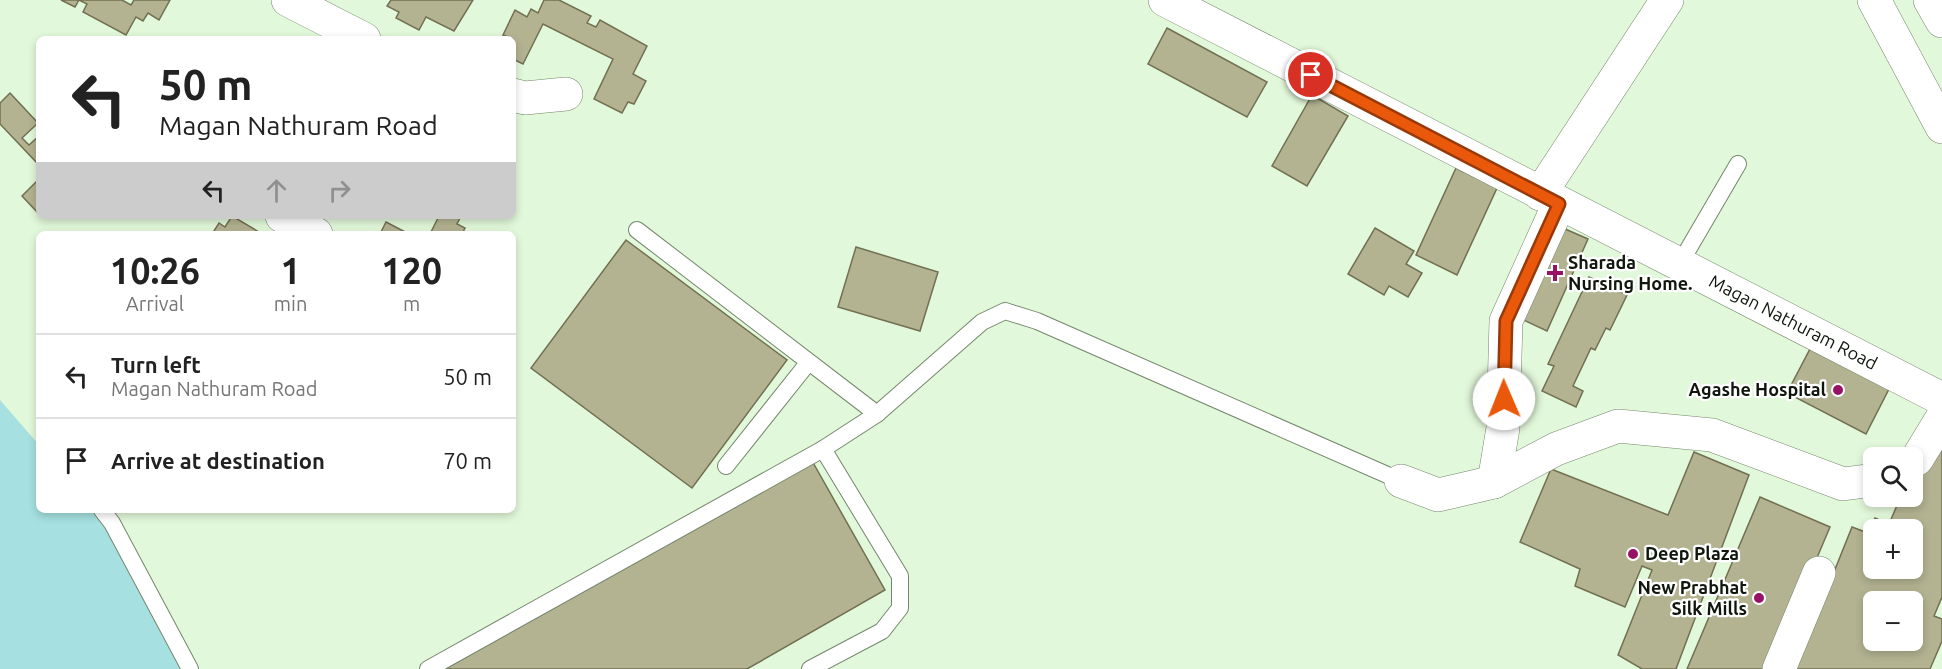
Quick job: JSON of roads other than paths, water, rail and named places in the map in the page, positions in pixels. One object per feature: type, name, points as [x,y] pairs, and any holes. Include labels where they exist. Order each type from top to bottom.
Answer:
[{"type":"street","points":[[288,0],[358,36]]},
{"type":"street","name":"Magan Nathuram Road","points":[[1165,0],[1942,399]]},
{"type":"street","points":[[1494,482],[1503,428],[1506,321],[1550,199],[1667,0]]},
{"type":"street","points":[[1874,0],[1942,128]]},
{"type":"street","points":[[1930,0],[1942,21]]},
{"type":"street","points":[[516,96],[525,98],[566,94]]},
{"type":"street","points":[[288,219],[310,231]]},
{"type":"street","points":[[1923,449],[1942,418]]},
{"type":"street","points":[[1401,482],[1438,495],[1494,482],[1556,449],[1618,426],[1712,435],[1843,484],[1863,481]]},
{"type":"street","points":[[1779,669],[1820,573]]},
{"type":"lane","points":[[1679,265],[1738,164]]},
{"type":"lane","points":[[637,230],[877,414]]},
{"type":"lane","points":[[428,669],[823,448],[877,414],[982,322],[1005,310],[1048,326],[1401,482]]},
{"type":"lane","points":[[726,466],[808,363]]},
{"type":"lane","points":[[810,669],[882,631],[900,608],[900,576],[823,448]]},
{"type":"lane","points":[[104,513],[112,523],[190,669]]},
{"type":"water","points":[[0,400],[36,442],[36,513],[98,513],[106,523],[182,669],[0,669]]},
{"type":"place","name":"Sharada Nursing Home.","points":[[1555,273]]},
{"type":"place","name":"Agashe Hospital","points":[[1838,390]]},
{"type":"place","name":"Deep Plaza","points":[[1633,554]]},
{"type":"place","name":"New Prabhat Silk Mills","points":[[1759,598]]}]
